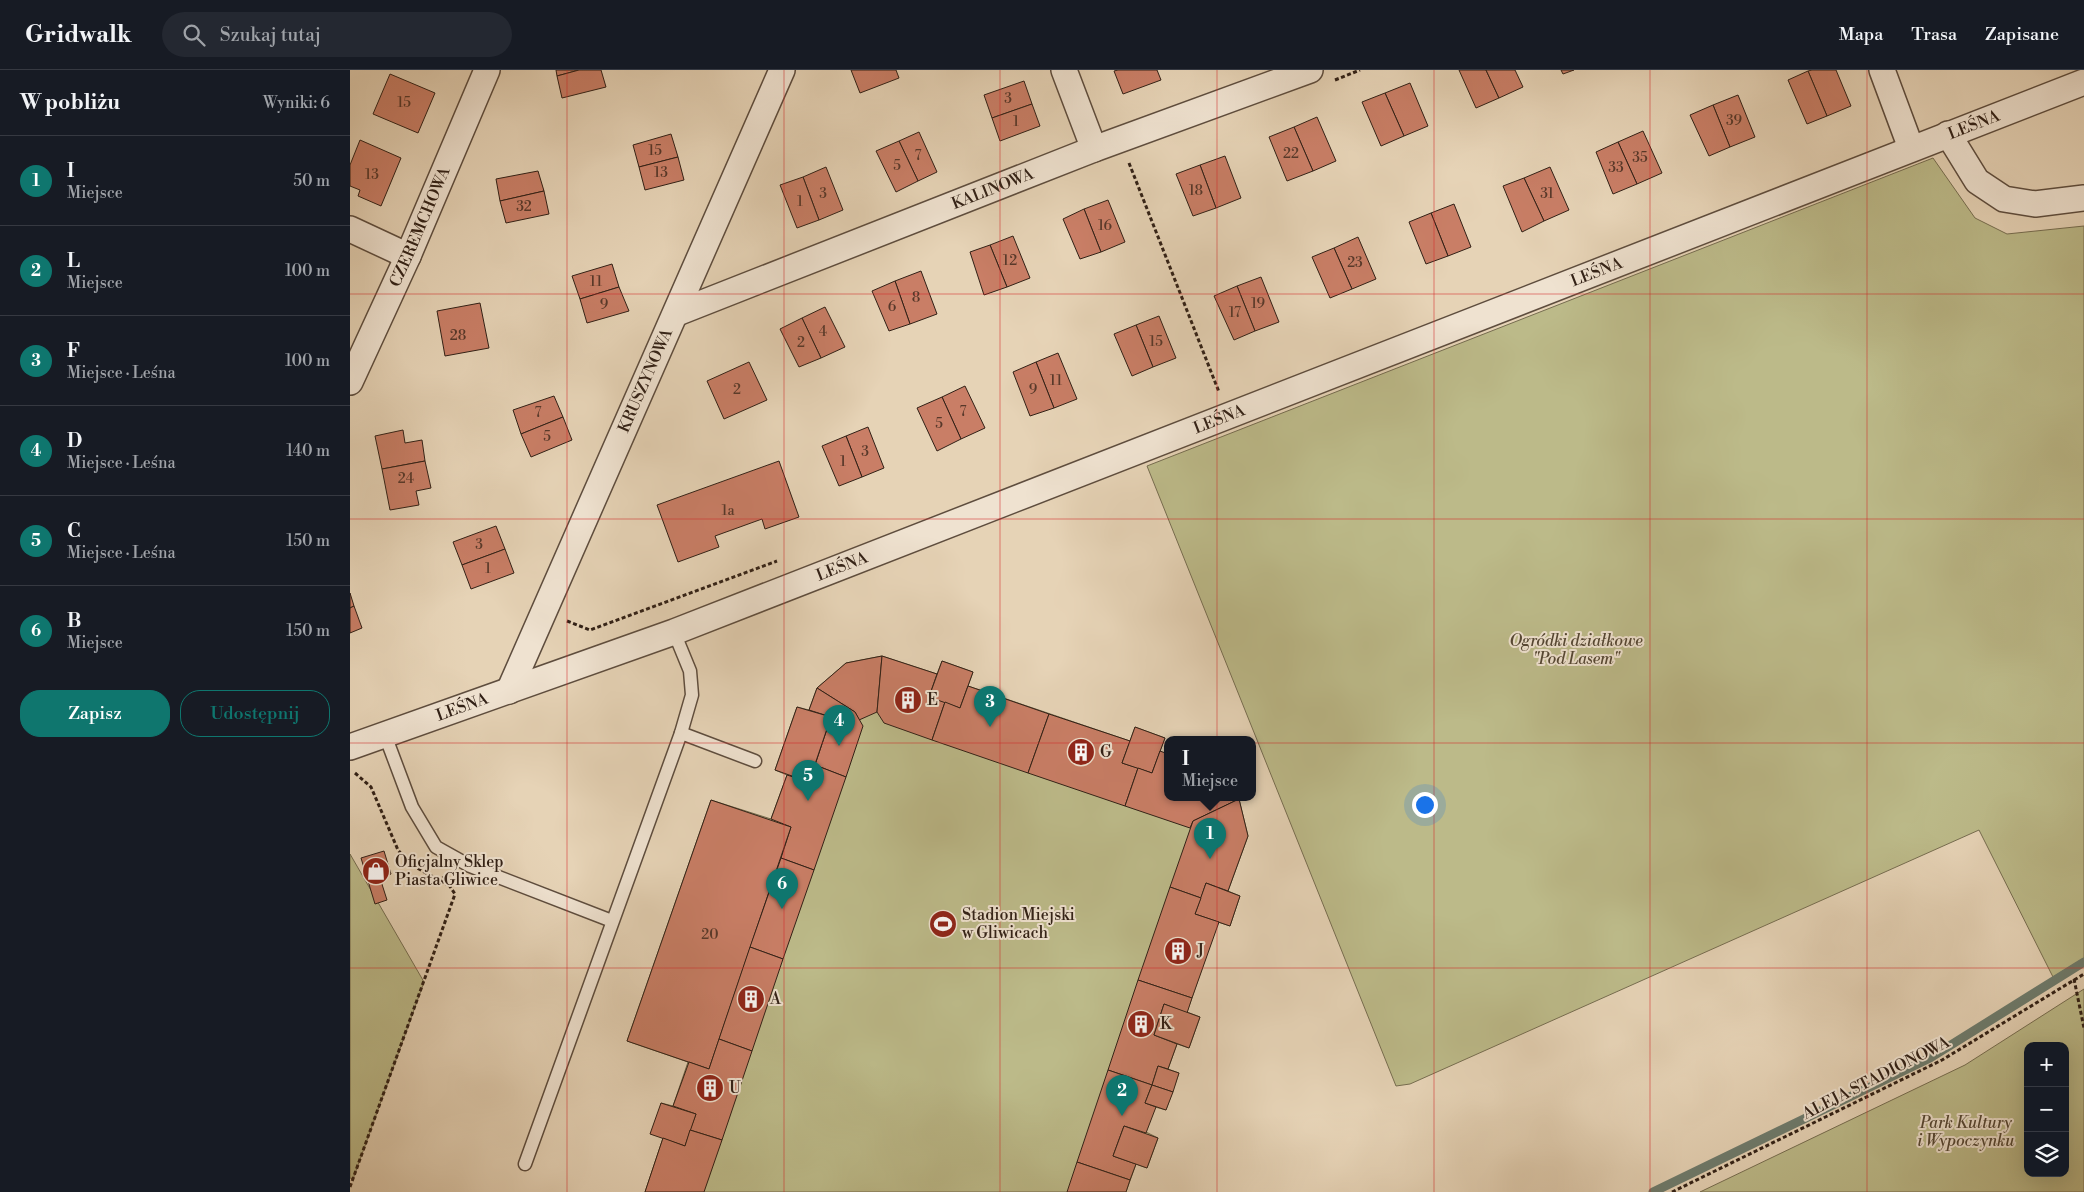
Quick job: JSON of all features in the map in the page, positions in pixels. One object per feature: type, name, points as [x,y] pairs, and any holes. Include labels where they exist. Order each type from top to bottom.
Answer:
[{"type":"street","name":"CZEREMCHOWA","points":[[350,382],[408,256],[487,70]]},
{"type":"street","name":"KRUSZYNOWA","points":[[509,691],[677,313],[782,70]]},
{"type":"street","points":[[1064,70],[1094,149]]},
{"type":"street","name":"KALINOWA","points":[[677,313],[1094,149],[1310,70]]},
{"type":"street","points":[[1882,70],[1911,148]]},
{"type":"street","name":"LEŚNA","points":[[350,748],[674,632],[2084,82]]},
{"type":"street","points":[[1948,134],[1978,181],[2004,199],[2035,204],[2084,198]]},
{"type":"street","points":[[350,230],[408,256]]},
{"type":"lane","points":[[525,1164],[681,733],[692,695],[690,671],[674,632]]},
{"type":"lane","points":[[681,733],[755,761]]},
{"type":"lane","points":[[385,735],[412,807],[436,847],[470,866],[612,921]]},
{"type":"path","points":[[1334,80],[1360,70]]},
{"type":"path","points":[[1128,160],[1228,416]]},
{"type":"path","points":[[567,621],[590,630],[785,558]]},
{"type":"path","points":[[350,772],[355,773],[371,787],[398,850],[410,864],[450,886]]},
{"type":"path","points":[[350,1187],[455,894],[440,870]]},
{"type":"path","name":"ALEJA STADIONOWA","points":[[1672,1192],[1942,1060],[2084,974]]},
{"type":"path","points":[[2074,980],[2084,1028]]},
{"type":"green space","name":"Ogródki działkowe \"Pod Lasem\"","points":[[1933,158],[1975,218],[2007,234],[2084,226],[2084,958],[2053,977],[1979,830],[1410,1084],[1396,1086],[1147,466]]},
{"type":"green space","name":"Stadion Miejski w Gliwicach","points":[[882,656],[937,674],[942,661],[973,672],[968,686],[1130,741],[1135,727],[1164,738],[1160,751],[1164,774],[1164,801],[1239,801],[1248,836],[1228,891],[1240,896],[1230,926],[1218,922],[1187,1012],[1200,1017],[1189,1048],[1177,1044],[1168,1069],[1179,1073],[1166,1110],[1155,1107],[1146,1132],[1158,1138],[1147,1168],[1136,1164],[1126,1192],[645,1192],[663,1138],[661,1103],[673,1106],[688,1062],[627,1041],[711,800],[771,819],[787,775],[775,770],[797,707],[809,710],[817,688],[846,663]]},
{"type":"green space","points":[[350,854],[424,982],[353,1179],[350,1178]]},
{"type":"green space","name":"Park Kultury i Wypoczynku","points":[[2084,989],[2084,1192],[1700,1192],[1965,1065]]},
{"type":"building","points":[[556,70],[579,70],[557,76]]},
{"type":"building","points":[[579,70],[601,70],[606,87],[562,98],[557,76]]},
{"type":"building","points":[[851,70],[896,70],[899,78],[860,93]]},
{"type":"building","points":[[1157,70],[1161,80],[1123,94],[1114,71]]},
{"type":"building","points":[[1459,70],[1486,70],[1499,98],[1476,108]]},
{"type":"building","points":[[1486,70],[1515,70],[1523,87],[1499,98]]},
{"type":"building","points":[[1561,70],[1574,70],[1563,74]]},
{"type":"building","points":[[1836,70],[1851,106],[1827,116],[1808,71]]},
{"type":"building","points":[[1808,71],[1827,116],[1807,124],[1788,80]]},
{"type":"building","points":[[390,74],[435,93],[418,133],[373,114]]},
{"type":"building","points":[[1024,81],[1032,104],[992,118],[984,95]]},
{"type":"building","points":[[1410,83],[1428,126],[1404,136],[1385,93]]},
{"type":"building","points":[[1385,93],[1404,136],[1381,146],[1362,102]]},
{"type":"building","points":[[1738,95],[1755,137],[1730,147],[1713,105]]},
{"type":"building","points":[[1032,104],[1040,126],[1000,141],[992,118]]},
{"type":"building","points":[[1713,105],[1730,147],[1709,156],[1690,115]]},
{"type":"building","points":[[1317,117],[1336,161],[1313,171],[1294,127]]},
{"type":"building","points":[[1294,127],[1313,171],[1287,181],[1269,137]]},
{"type":"building","points":[[1643,131],[1662,173],[1637,184],[1618,142]]},
{"type":"building","points":[[919,132],[937,172],[918,181],[899,141]]},
{"type":"building","points":[[671,134],[678,157],[639,167],[633,145]]},
{"type":"building","points":[[360,140],[401,158],[381,206],[358,196],[360,190],[350,186],[350,165]]},
{"type":"building","points":[[899,141],[918,181],[896,192],[876,151]]},
{"type":"building","points":[[1618,142],[1637,184],[1613,194],[1596,152]]},
{"type":"building","points":[[1225,156],[1241,198],[1216,208],[1200,165]]},
{"type":"building","points":[[678,157],[684,180],[645,190],[639,167]]},
{"type":"building","points":[[1200,165],[1216,208],[1193,216],[1176,174]]},
{"type":"building","points":[[826,167],[843,210],[819,220],[803,177]]},
{"type":"building","points":[[1550,167],[1569,210],[1544,221],[1524,178]]},
{"type":"building","points":[[538,171],[544,191],[500,201],[496,179]]},
{"type":"building","points":[[803,177],[819,220],[797,228],[780,185]]},
{"type":"building","points":[[1524,178],[1544,221],[1522,232],[1503,186]]},
{"type":"building","points":[[544,191],[549,214],[506,223],[500,201]]},
{"type":"building","points":[[1108,200],[1125,242],[1101,252],[1084,209]]},
{"type":"building","points":[[1454,204],[1471,247],[1448,256],[1431,213]]},
{"type":"building","points":[[1084,209],[1101,252],[1080,259],[1063,219]]},
{"type":"building","points":[[1431,213],[1448,256],[1426,264],[1409,222]]},
{"type":"building","points":[[1013,236],[1030,278],[1007,287],[990,245]]},
{"type":"building","points":[[1358,237],[1376,279],[1352,289],[1334,248]]},
{"type":"building","points":[[990,245],[1007,287],[984,295],[970,252]]},
{"type":"building","points":[[1334,248],[1352,289],[1330,298],[1312,257]]},
{"type":"building","points":[[612,264],[619,287],[580,299],[572,276]]},
{"type":"building","points":[[921,271],[937,314],[910,324],[895,281]]},
{"type":"building","points":[[1261,277],[1279,322],[1255,331],[1237,286]]},
{"type":"building","points":[[895,281],[910,324],[889,331],[872,291]]},
{"type":"building","points":[[1237,286],[1255,331],[1234,340],[1214,296]]},
{"type":"building","points":[[619,287],[629,311],[587,323],[580,299]]},
{"type":"building","points":[[480,303],[489,348],[445,356],[437,311]]},
{"type":"building","points":[[825,307],[845,347],[821,358],[802,318]]},
{"type":"building","points":[[1159,316],[1176,358],[1153,367],[1136,325]]},
{"type":"building","points":[[802,318],[821,358],[799,367],[780,329]]},
{"type":"building","points":[[1136,325],[1153,367],[1132,376],[1114,334]]},
{"type":"building","points":[[1058,353],[1077,399],[1054,408],[1036,362]]},
{"type":"building","points":[[749,362],[767,400],[724,419],[707,381]]},
{"type":"building","points":[[1036,362],[1054,408],[1030,416],[1013,372]]},
{"type":"building","points":[[965,386],[985,428],[961,439],[942,397]]},
{"type":"building","points":[[554,396],[563,417],[521,434],[513,410]]},
{"type":"building","points":[[942,397],[961,439],[937,451],[917,408]]},
{"type":"building","points":[[563,417],[572,440],[531,457],[521,434]]},
{"type":"building","points":[[868,427],[884,468],[862,477],[846,436]]},
{"type":"building","points":[[403,430],[405,443],[422,440],[425,461],[382,469],[375,436]]},
{"type":"building","points":[[846,436],[862,477],[839,486],[822,446]]},
{"type":"building","points":[[425,461],[431,488],[416,491],[419,505],[390,510],[382,469]]},
{"type":"building","points":[[779,461],[799,517],[765,529],[762,519],[715,536],[719,547],[678,562],[657,505]]},
{"type":"building","points":[[496,526],[505,549],[462,565],[453,542]]},
{"type":"building","points":[[505,549],[514,573],[471,589],[462,565]]},
{"type":"building","points":[[350,593],[354,606],[350,608]]},
{"type":"building","points":[[354,606],[362,628],[350,633],[350,608]]},
{"type":"building","points":[[882,656],[877,712],[859,720],[855,712],[817,688],[846,663]]},
{"type":"building","name":"E","points":[[882,656],[937,674],[929,697],[945,702],[932,740],[884,723],[877,712]]},
{"type":"building","points":[[942,661],[973,672],[960,708],[929,697]]},
{"type":"building","points":[[968,686],[1049,714],[1028,773],[932,740],[945,702],[960,708]]},
{"type":"building","points":[[817,688],[855,712],[863,726],[846,777],[815,765],[831,717],[809,710]]},
{"type":"building","points":[[797,707],[831,717],[809,782],[775,770]]},
{"type":"building","name":"G","points":[[1049,714],[1130,741],[1122,763],[1138,768],[1125,806],[1028,773]]},
{"type":"building","points":[[1135,727],[1164,738],[1152,773],[1122,763]]},
{"type":"building","points":[[1160,751],[1164,752],[1164,801],[1235,801],[1193,821],[1190,828],[1125,806],[1138,768],[1152,773]]},
{"type":"building","points":[[815,765],[846,777],[814,870],[781,858],[791,827],[771,819],[787,775],[809,782]]},
{"type":"building","points":[[711,800],[791,827],[709,1069],[627,1041]]},
{"type":"building","points":[[1235,801],[1239,801],[1248,836],[1228,891],[1206,883],[1201,898],[1170,887],[1193,821]]},
{"type":"building","points":[[384,851],[391,874],[380,878],[387,900],[375,904],[361,858]]},
{"type":"building","points":[[781,858],[814,870],[783,959],[750,947]]},
{"type":"building","points":[[1206,883],[1240,896],[1230,926],[1195,914]]},
{"type":"building","name":"J","points":[[1170,887],[1201,898],[1195,914],[1219,922],[1192,998],[1138,980]]},
{"type":"building","name":"A","points":[[750,947],[783,959],[752,1051],[719,1039]]},
{"type":"building","name":"K","points":[[1138,980],[1192,998],[1187,1013],[1164,1004],[1154,1035],[1177,1044],[1168,1069],[1158,1066],[1152,1085],[1108,1070]]},
{"type":"building","points":[[1164,1004],[1200,1017],[1189,1048],[1154,1035]]},
{"type":"building","name":"U","points":[[719,1039],[752,1051],[722,1140],[690,1130],[696,1114],[673,1106],[689,1062],[709,1069]]},
{"type":"building","points":[[1158,1066],[1179,1073],[1173,1092],[1152,1085]]},
{"type":"building","points":[[1108,1070],[1152,1085],[1145,1103],[1156,1107],[1146,1133],[1124,1126],[1113,1156],[1136,1164],[1130,1180],[1077,1162]]},
{"type":"building","points":[[1152,1085],[1173,1092],[1166,1110],[1145,1103]]},
{"type":"building","points":[[661,1103],[696,1114],[685,1146],[650,1134]]},
{"type":"building","points":[[1124,1126],[1158,1138],[1147,1168],[1113,1156]]},
{"type":"building","points":[[690,1130],[722,1140],[704,1192],[645,1192],[663,1138],[685,1146]]},
{"type":"building","points":[[1077,1162],[1130,1180],[1126,1192],[1067,1192]]},
{"type":"waterway","points":[[1653,1192],[1930,1058],[2084,962]]},
{"type":"place","name":"E","points":[[908,700]]},
{"type":"place","name":"F","points":[[990,727]]},
{"type":"place","name":"D","points":[[839,746]]},
{"type":"place","name":"G","points":[[1081,752]]},
{"type":"place","name":"C","points":[[808,801]]},
{"type":"place","name":"I","points":[[1210,859]]},
{"type":"place","name":"Oficjalny Sklep Piasta Gliwice","points":[[376,871]]},
{"type":"place","name":"B","points":[[782,909]]},
{"type":"place","name":"Stadion Miejski w Gliwicach","points":[[943,924]]},
{"type":"place","name":"J","points":[[1178,951]]},
{"type":"place","name":"A","points":[[751,999]]},
{"type":"place","name":"K","points":[[1141,1024]]},
{"type":"place","name":"U","points":[[710,1088]]},
{"type":"place","name":"L","points":[[1122,1116]]}]
